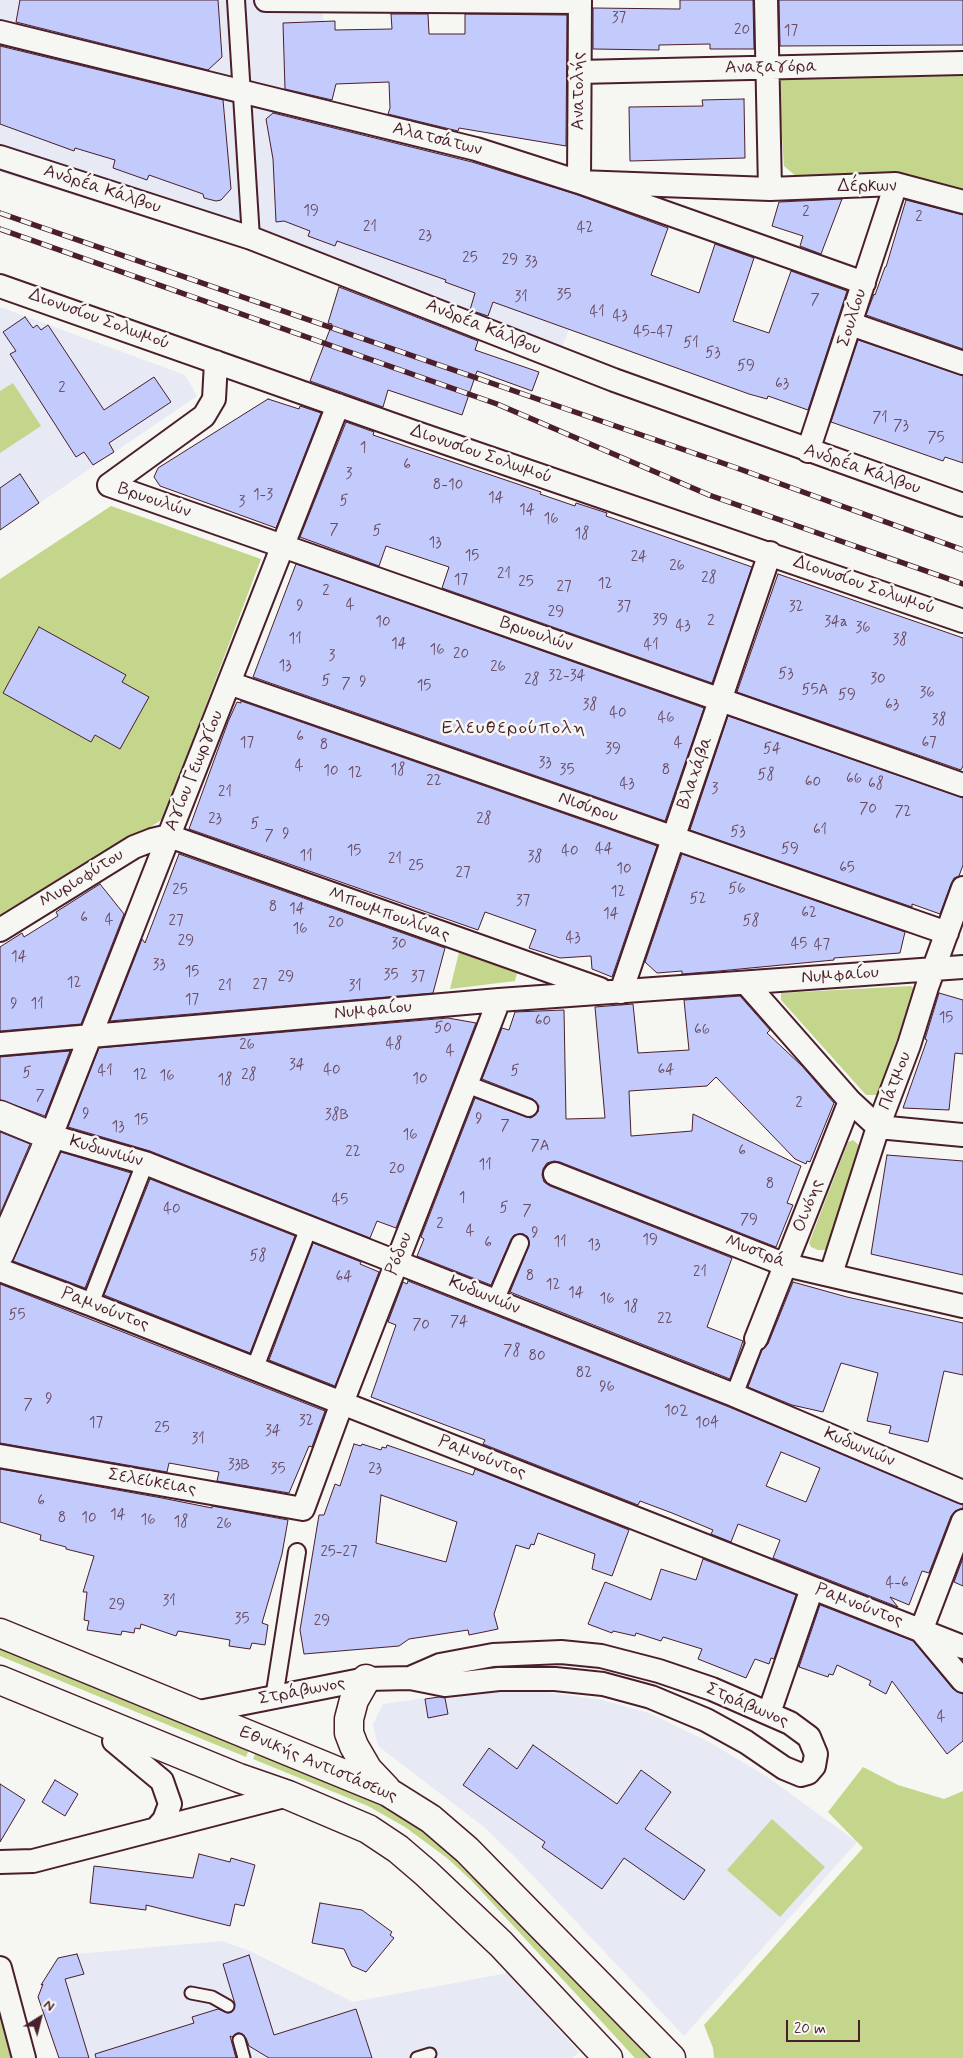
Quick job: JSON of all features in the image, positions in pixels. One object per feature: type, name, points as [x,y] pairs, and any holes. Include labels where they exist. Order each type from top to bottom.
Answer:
[{"type":"main road","name":"Κυδωνιών","points":[[0,1115],[51,1136]]},
{"type":"main road","points":[[0,1253],[51,1136]]},
{"type":"main road","name":"Εθνικής Αντιστάσεως","points":[[0,1633],[388,1792],[431,1819],[468,1850],[671,2058]]},
{"type":"main road","points":[[366,1679],[354,1700],[349,1720],[349,1732],[354,1746],[368,1770],[388,1792]]},
{"type":"main road","points":[[0,1680],[238,1778],[288,1795],[368,1829],[398,1848],[501,1944],[608,2058]]},
{"type":"street","points":[[236,0],[250,238]]},
{"type":"street","points":[[266,0],[580,1]]},
{"type":"street","points":[[766,0],[770,188]]},
{"type":"street","name":"Ανατολής","points":[[579,182],[580,1]]},
{"type":"street","name":"Αλατσάτων","points":[[0,32],[476,149],[579,182],[864,283]]},
{"type":"street","name":"Αναξαγόρα","points":[[580,72],[963,63]]},
{"type":"street","name":"Ανδρέα Κάλβου","points":[[0,157],[250,238],[614,380],[963,505]]},
{"type":"street","name":"Δέρκων","points":[[579,182],[770,188],[896,184],[963,202]]},
{"type":"street","name":"Σουλίου","points":[[808,451],[896,184]]},
{"type":"street","name":"Διονυσίου Σολωμού","points":[[0,286],[662,518],[963,621]]},
{"type":"street","points":[[851,324],[963,363]]},
{"type":"street","name":"Βρυουλών","points":[[216,362],[214,399],[204,416],[109,486],[963,785]]},
{"type":"street","name":"Αγίου Γεωργίου","points":[[51,1136],[338,405]]},
{"type":"street","name":"Βλαχάβα","points":[[616,993],[674,838],[770,554]]},
{"type":"street","name":"Νισύρου","points":[[229,683],[947,933]]},
{"type":"street","name":"Μυριοφύτου","points":[[0,930],[134,847],[168,836]]},
{"type":"street","name":"Μπουμπουλίνας","points":[[168,836],[616,993]]},
{"type":"street","name":"Πάτμου","points":[[831,1274],[878,1127],[909,1045],[963,888]]},
{"type":"street","name":"Νυμφαίου","points":[[0,1044],[499,1000],[963,967]]},
{"type":"street","points":[[746,983],[850,1101],[878,1127],[963,1135]]},
{"type":"street","name":"Ρόδου","points":[[303,1509],[342,1403],[499,1000]]},
{"type":"street","points":[[466,1084],[529,1108]]},
{"type":"street","name":"Οινόης","points":[[756,1339],[850,1101]]},
{"type":"street","name":"Κυδωνιών","points":[[51,1136],[145,1162],[734,1395],[963,1492]]},
{"type":"street","points":[[90,1304],[145,1162]]},
{"type":"street","name":"Μυστρά","points":[[555,1174],[786,1265],[963,1306]]},
{"type":"street","points":[[254,1370],[309,1227]]},
{"type":"street","points":[[495,1301],[520,1243]]},
{"type":"street","name":"Ραμνούντος","points":[[0,1270],[963,1647]]},
{"type":"street","points":[[734,1395],[756,1339]]},
{"type":"street","name":"Σελεύκειας","points":[[0,1456],[303,1509]]},
{"type":"street","points":[[963,1521],[921,1631],[963,1681]]},
{"type":"street","points":[[274,1698],[297,1552]]},
{"type":"street","points":[[769,1712],[812,1588]]},
{"type":"street","name":"Στράβωνος","points":[[194,1713],[366,1679],[410,1678],[445,1685],[499,1679],[555,1679],[603,1684],[651,1697],[706,1720],[746,1742],[784,1768],[801,1775],[808,1772],[814,1766],[816,1754],[809,1737],[790,1722],[712,1689],[659,1671],[601,1656],[560,1652],[493,1655],[440,1665],[410,1678]]},
{"type":"street","points":[[114,1741],[157,1775],[166,1789],[170,1804],[168,1812],[156,1829]]},
{"type":"street","points":[[0,1862],[33,1861],[288,1795]]},
{"type":"street","points":[[0,1968],[24,2058]]},
{"type":"lane","points":[[191,1993],[212,1997],[228,2006]]},
{"type":"lane","points":[[239,2040],[244,2058]]},
{"type":"lane","points":[[416,2058],[430,2054]]},
{"type":"shaded area","points":[[0,0],[323,0],[325,162],[599,258],[561,349],[0,172]]},
{"type":"shaded area","points":[[0,307],[185,375],[197,396],[0,530]]},
{"type":"shaded area","points":[[518,1688],[602,1700],[649,1713],[709,1742],[766,1776],[857,1842],[684,2036],[517,1859],[484,1827],[378,1746],[373,1724],[383,1704],[477,1691]]},
{"type":"shaded area","points":[[222,1941],[250,1951],[353,2002],[508,1973],[579,2052],[572,2058],[59,2058],[39,1994],[43,1983],[57,1960],[77,1954]]},
{"type":"green space","points":[[963,76],[963,191],[797,177],[784,166],[778,78]]},
{"type":"green space","points":[[13,383],[41,426],[0,453],[0,391]]},
{"type":"green space","points":[[111,506],[261,559],[163,819],[0,922],[0,579]]},
{"type":"green space","points":[[459,952],[517,973],[515,981],[450,989]]},
{"type":"green space","points":[[911,986],[915,990],[877,1095],[866,1095],[781,1000],[781,993]]},
{"type":"green space","points":[[853,1140],[861,1147],[828,1246],[825,1250],[818,1250],[811,1247],[809,1243],[848,1142]]},
{"type":"green space","points":[[0,1641],[251,1744],[246,1757],[0,1656]]},
{"type":"green space","points":[[258,1747],[418,1820],[659,2058],[635,2058],[471,1880],[447,1858],[405,1827],[368,1806],[253,1759]]},
{"type":"green space","points":[[863,1767],[898,1785],[944,1799],[963,1791],[963,2058],[714,2058],[713,2048],[704,2025],[863,1848],[828,1812]]},
{"type":"green space","points":[[772,1819],[825,1867],[780,1917],[727,1870]]},
{"type":"green space","points":[[0,1998],[19,2058],[0,2058]]},
{"type":"building","points":[[20,0],[218,0],[222,57],[208,70],[16,22]]},
{"type":"building","points":[[680,0],[753,0],[754,49],[710,49],[710,44],[659,45],[659,50],[593,49],[593,8],[680,9]]},
{"type":"building","points":[[779,0],[963,0],[963,45],[780,46]]},
{"type":"building","points":[[391,14],[428,14],[429,34],[465,34],[465,14],[567,15],[566,146],[459,128],[458,131],[388,114],[390,108],[389,82],[336,84],[332,100],[285,89],[283,23],[335,21],[335,30],[392,29]]},
{"type":"building","points":[[0,46],[223,100],[231,189],[221,200],[216,201],[204,198],[203,194],[149,175],[147,180],[113,168],[115,160],[75,148],[74,151],[0,124]]},
{"type":"building","points":[[744,99],[745,158],[630,161],[629,107],[703,106],[702,100]]},
{"type":"building","points":[[273,113],[472,162],[575,194],[668,228],[651,275],[699,293],[715,244],[754,258],[733,321],[769,333],[791,271],[847,291],[808,410],[768,396],[767,399],[749,394],[493,302],[488,316],[470,310],[475,293],[445,282],[446,280],[337,241],[335,246],[308,236],[310,231],[284,221],[276,222],[273,159],[266,119]]},
{"type":"building","points":[[842,199],[821,254],[800,246],[803,236],[772,226],[779,202]]},
{"type":"building","points":[[906,200],[963,215],[963,349],[866,315],[886,267]]},
{"type":"building","points":[[339,287],[478,341],[475,350],[539,372],[532,391],[477,371],[462,415],[388,390],[383,407],[310,381],[332,324],[328,323]]},
{"type":"building","points":[[25,317],[33,328],[37,325],[41,330],[48,325],[104,410],[154,377],[171,402],[109,443],[114,452],[93,465],[84,452],[76,457],[10,354],[16,351],[3,332]]},
{"type":"building","points":[[858,340],[963,376],[963,463],[945,457],[943,461],[831,422]]},
{"type":"building","points":[[268,399],[299,409],[300,406],[321,413],[276,528],[160,486],[154,477],[158,468]]},
{"type":"building","points":[[346,422],[374,432],[373,435],[541,492],[540,494],[575,506],[576,503],[607,513],[606,516],[752,567],[712,683],[442,588],[449,567],[386,546],[379,566],[300,537]]},
{"type":"building","points":[[20,474],[39,503],[0,530],[0,488]]},
{"type":"building","points":[[296,564],[704,708],[665,821],[253,677]]},
{"type":"building","points":[[778,574],[963,638],[963,766],[961,770],[737,692]]},
{"type":"building","points":[[39,627],[126,675],[122,682],[149,697],[120,749],[95,735],[91,742],[3,693]]},
{"type":"building","points":[[241,701],[657,846],[612,977],[592,969],[591,956],[560,958],[529,948],[536,930],[485,912],[478,930],[189,829],[228,722],[237,702],[241,703]]},
{"type":"building","points":[[728,716],[963,798],[963,865],[959,876],[954,878],[951,884],[940,914],[912,904],[912,907],[690,830]]},
{"type":"building","points":[[179,854],[445,948],[433,993],[110,1021],[142,939],[145,943]]},
{"type":"building","points":[[682,854],[905,932],[900,953],[834,958],[834,960],[719,971],[682,974],[682,971],[657,973],[645,962]]},
{"type":"building","points":[[100,884],[124,914],[81,1024],[0,1031],[0,947],[22,933],[24,937],[58,916],[56,912]]},
{"type":"building","points":[[939,993],[963,1000],[963,1054],[955,1053],[949,1110],[903,1108],[927,1040],[925,1039]]},
{"type":"building","points":[[740,996],[770,1030],[767,1033],[802,1066],[834,1103],[810,1162],[807,1161],[806,1164],[795,1159],[716,1077],[707,1086],[629,1091],[631,1136],[692,1131],[693,1114],[801,1166],[787,1203],[793,1205],[776,1247],[560,1162],[547,1163],[542,1175],[544,1182],[550,1186],[732,1258],[707,1327],[743,1341],[730,1379],[510,1292],[529,1246],[528,1237],[523,1234],[514,1235],[511,1239],[491,1285],[417,1256],[424,1239],[421,1237],[475,1098],[526,1117],[531,1118],[538,1112],[539,1106],[533,1099],[482,1079],[502,1028],[509,1030],[515,1012],[564,1010],[566,1119],[605,1118],[595,1007],[633,1004],[638,1053],[689,1050],[684,1000]]},
{"type":"building","points":[[448,1018],[476,1023],[396,1228],[377,1221],[370,1238],[150,1151],[68,1127],[99,1048]]},
{"type":"building","points":[[70,1051],[45,1116],[0,1100],[0,1057]]},
{"type":"building","points":[[0,1132],[30,1144],[0,1214]]},
{"type":"building","points":[[61,1152],[131,1173],[85,1288],[13,1261]]},
{"type":"building","points":[[887,1155],[963,1161],[963,1275],[871,1254]]},
{"type":"building","points":[[150,1179],[295,1236],[250,1353],[104,1295]]},
{"type":"building","points":[[313,1243],[361,1262],[360,1264],[379,1272],[335,1386],[269,1360]]},
{"type":"building","points":[[408,1281],[729,1407],[963,1505],[963,1508],[955,1511],[951,1516],[929,1573],[922,1571],[909,1605],[890,1597],[898,1607],[773,1558],[780,1540],[738,1524],[731,1542],[711,1534],[713,1530],[672,1513],[640,1501],[638,1505],[483,1444],[485,1440],[371,1397],[396,1325],[388,1322],[403,1282],[407,1284]],"holes":[[[781,1452],[820,1468],[806,1502],[766,1486]]]},
{"type":"building","points":[[793,1282],[847,1297],[963,1323],[963,1375],[944,1371],[928,1442],[889,1433],[891,1426],[867,1421],[878,1373],[841,1363],[823,1412],[792,1405],[748,1387],[762,1350],[768,1344]]},
{"type":"building","points":[[0,1284],[325,1411],[312,1447],[309,1446],[289,1493],[217,1481],[219,1472],[169,1463],[167,1472],[0,1443]]},
{"type":"building","points":[[354,1444],[361,1446],[362,1444],[381,1450],[382,1447],[386,1448],[387,1445],[473,1475],[475,1469],[629,1530],[612,1576],[592,1569],[595,1554],[538,1533],[534,1545],[531,1544],[529,1549],[516,1545],[494,1614],[498,1629],[469,1635],[468,1630],[409,1639],[399,1646],[304,1654],[300,1630],[319,1515],[324,1515],[335,1484],[340,1486]],"holes":[[[381,1495],[457,1522],[446,1562],[376,1543]]]},
{"type":"building","points":[[0,1469],[288,1520],[282,1554],[262,1623],[268,1625],[265,1645],[252,1643],[250,1649],[229,1646],[230,1640],[178,1631],[176,1636],[141,1624],[140,1629],[135,1628],[134,1633],[122,1631],[121,1635],[87,1630],[89,1621],[84,1620],[87,1592],[83,1592],[94,1556],[40,1540],[41,1535],[0,1522]]},
{"type":"building","points":[[963,1558],[963,1586],[954,1582]]},
{"type":"building","points":[[703,1559],[796,1595],[774,1659],[771,1658],[769,1664],[755,1659],[746,1678],[698,1659],[702,1649],[663,1637],[661,1641],[636,1633],[635,1636],[613,1631],[612,1633],[588,1624],[605,1582],[651,1600],[661,1569],[696,1580]]},
{"type":"building","points":[[820,1605],[913,1641],[953,1689],[963,1694],[963,1741],[947,1754],[892,1681],[886,1694],[869,1685],[871,1681],[837,1665],[833,1675],[829,1674],[828,1677],[799,1667]]},
{"type":"building","points":[[445,1698],[448,1714],[428,1718],[425,1699]]},
{"type":"building","points":[[533,1745],[617,1804],[641,1770],[671,1792],[645,1829],[705,1870],[684,1900],[624,1858],[602,1889],[542,1847],[545,1842],[463,1785],[489,1748],[517,1769]]},
{"type":"building","points":[[55,1780],[78,1794],[65,1816],[42,1802]]},
{"type":"building","points":[[0,1784],[25,1800],[0,1842]]},
{"type":"building","points":[[199,1854],[230,1862],[231,1858],[255,1865],[244,1906],[235,1904],[230,1926],[146,1905],[146,1910],[90,1903],[94,1866],[193,1878]]},
{"type":"building","points":[[320,1903],[362,1910],[392,1932],[390,1935],[394,1938],[366,1972],[352,1966],[344,1949],[312,1943]]},
{"type":"building","points":[[77,1954],[84,1974],[65,1979],[89,2058],[59,2058],[38,1997],[43,1984],[41,1985],[58,1958]]},
{"type":"building","points":[[249,1955],[274,2035],[356,2009],[372,2058],[269,2058],[249,2046],[246,2038],[237,2033],[232,2037],[230,2036],[236,2058],[96,2058],[95,2054],[194,2023],[192,2017],[218,2009],[228,2013],[232,2012],[235,2004],[223,1964]]},
{"type":"railway","points":[[0,213],[734,467],[963,550]]},
{"type":"railway","points":[[0,229],[497,404],[709,495],[963,584]]},
{"type":"district","name":"Ελευθερούπολη","points":[[514,729]]}]
